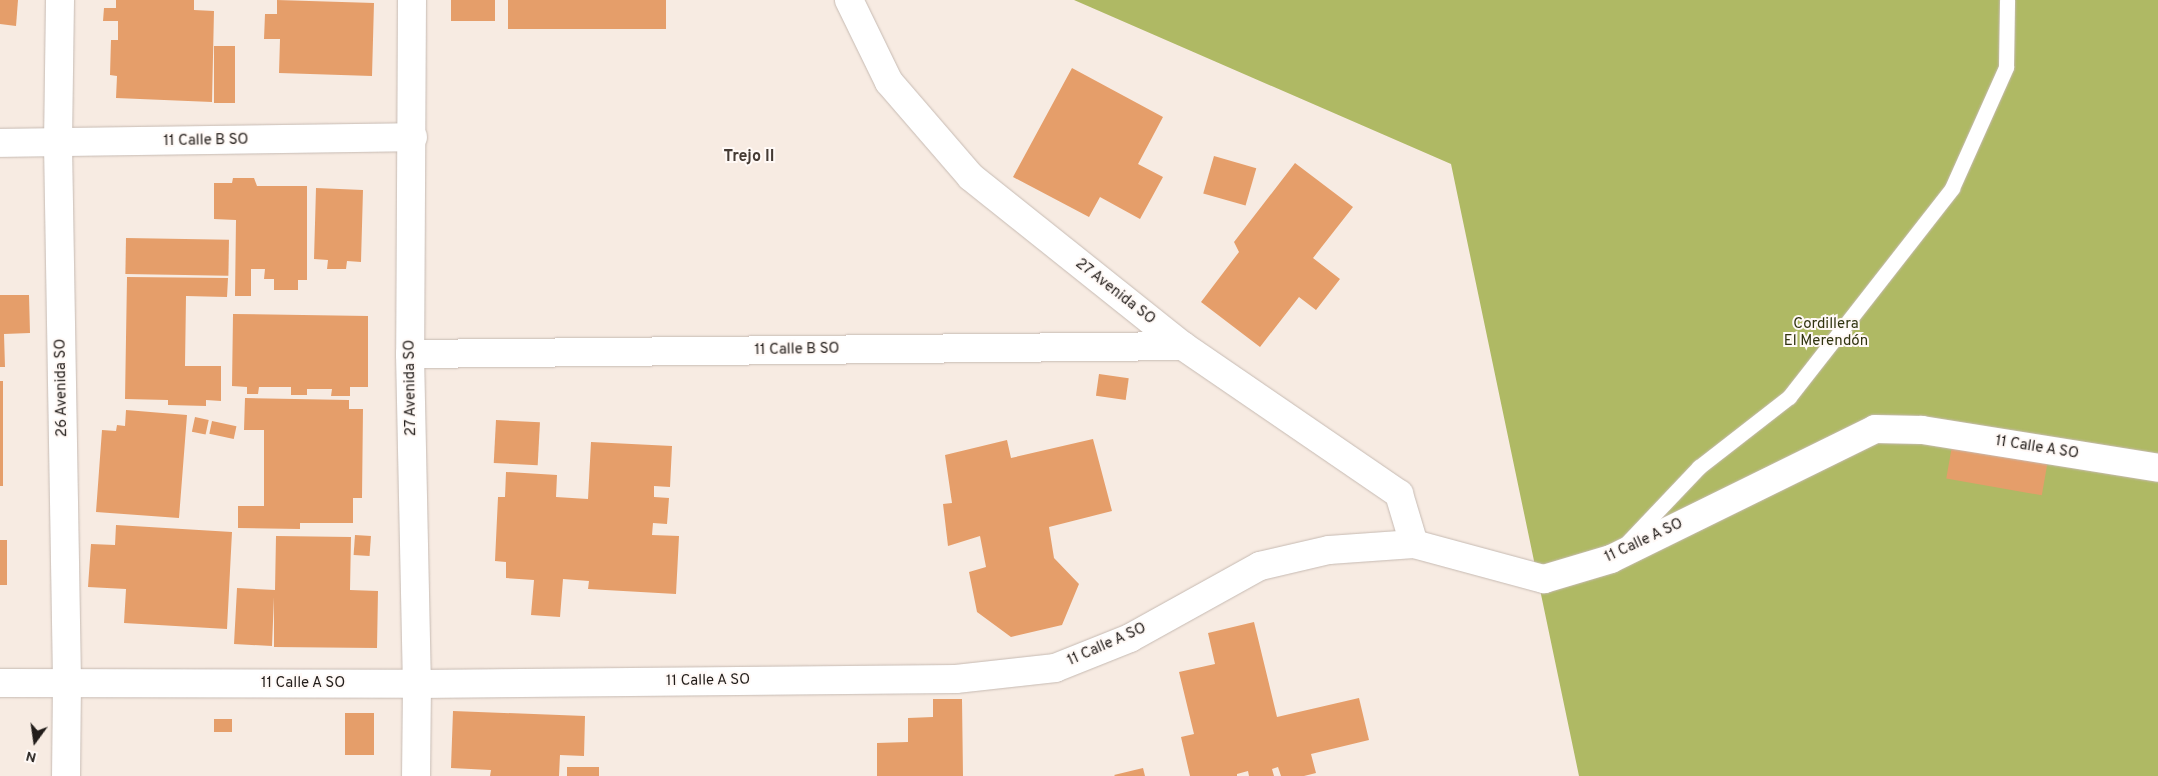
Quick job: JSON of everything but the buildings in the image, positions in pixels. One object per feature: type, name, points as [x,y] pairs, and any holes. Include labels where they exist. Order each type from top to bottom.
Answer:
[{"type":"street","name":"26 Avenida SO","points":[[60,0],[58,144],[67,683],[66,776]]},
{"type":"street","name":"27 Avenida SO","points":[[412,0],[413,137],[410,354],[417,684],[416,776]]},
{"type":"street","name":"27 Avenida SO","points":[[849,0],[889,82],[971,177],[1183,346],[1398,494],[1414,544]]},
{"type":"street","name":"11 Calle B SO","points":[[0,143],[58,144],[413,137]]},
{"type":"street","name":"11 Calle B SO","points":[[410,354],[1183,346]]},
{"type":"street","name":"11 Calle A SO","points":[[0,683],[417,684],[956,679],[1055,668],[1130,638],[1260,566],[1329,550],[1414,544],[1544,578],[1611,559],[1876,429],[1922,430],[2158,468]]},
{"type":"lane","points":[[1611,559],[1699,467],[1789,398],[1952,188],[2006,67],[2007,0]]},
{"type":"green space","name":"Cordillera El Merendón","points":[[1074,0],[2158,0],[2158,776],[1579,776],[1451,164]]},
{"type":"district","name":"Trejo II","points":[[749,157]]}]
